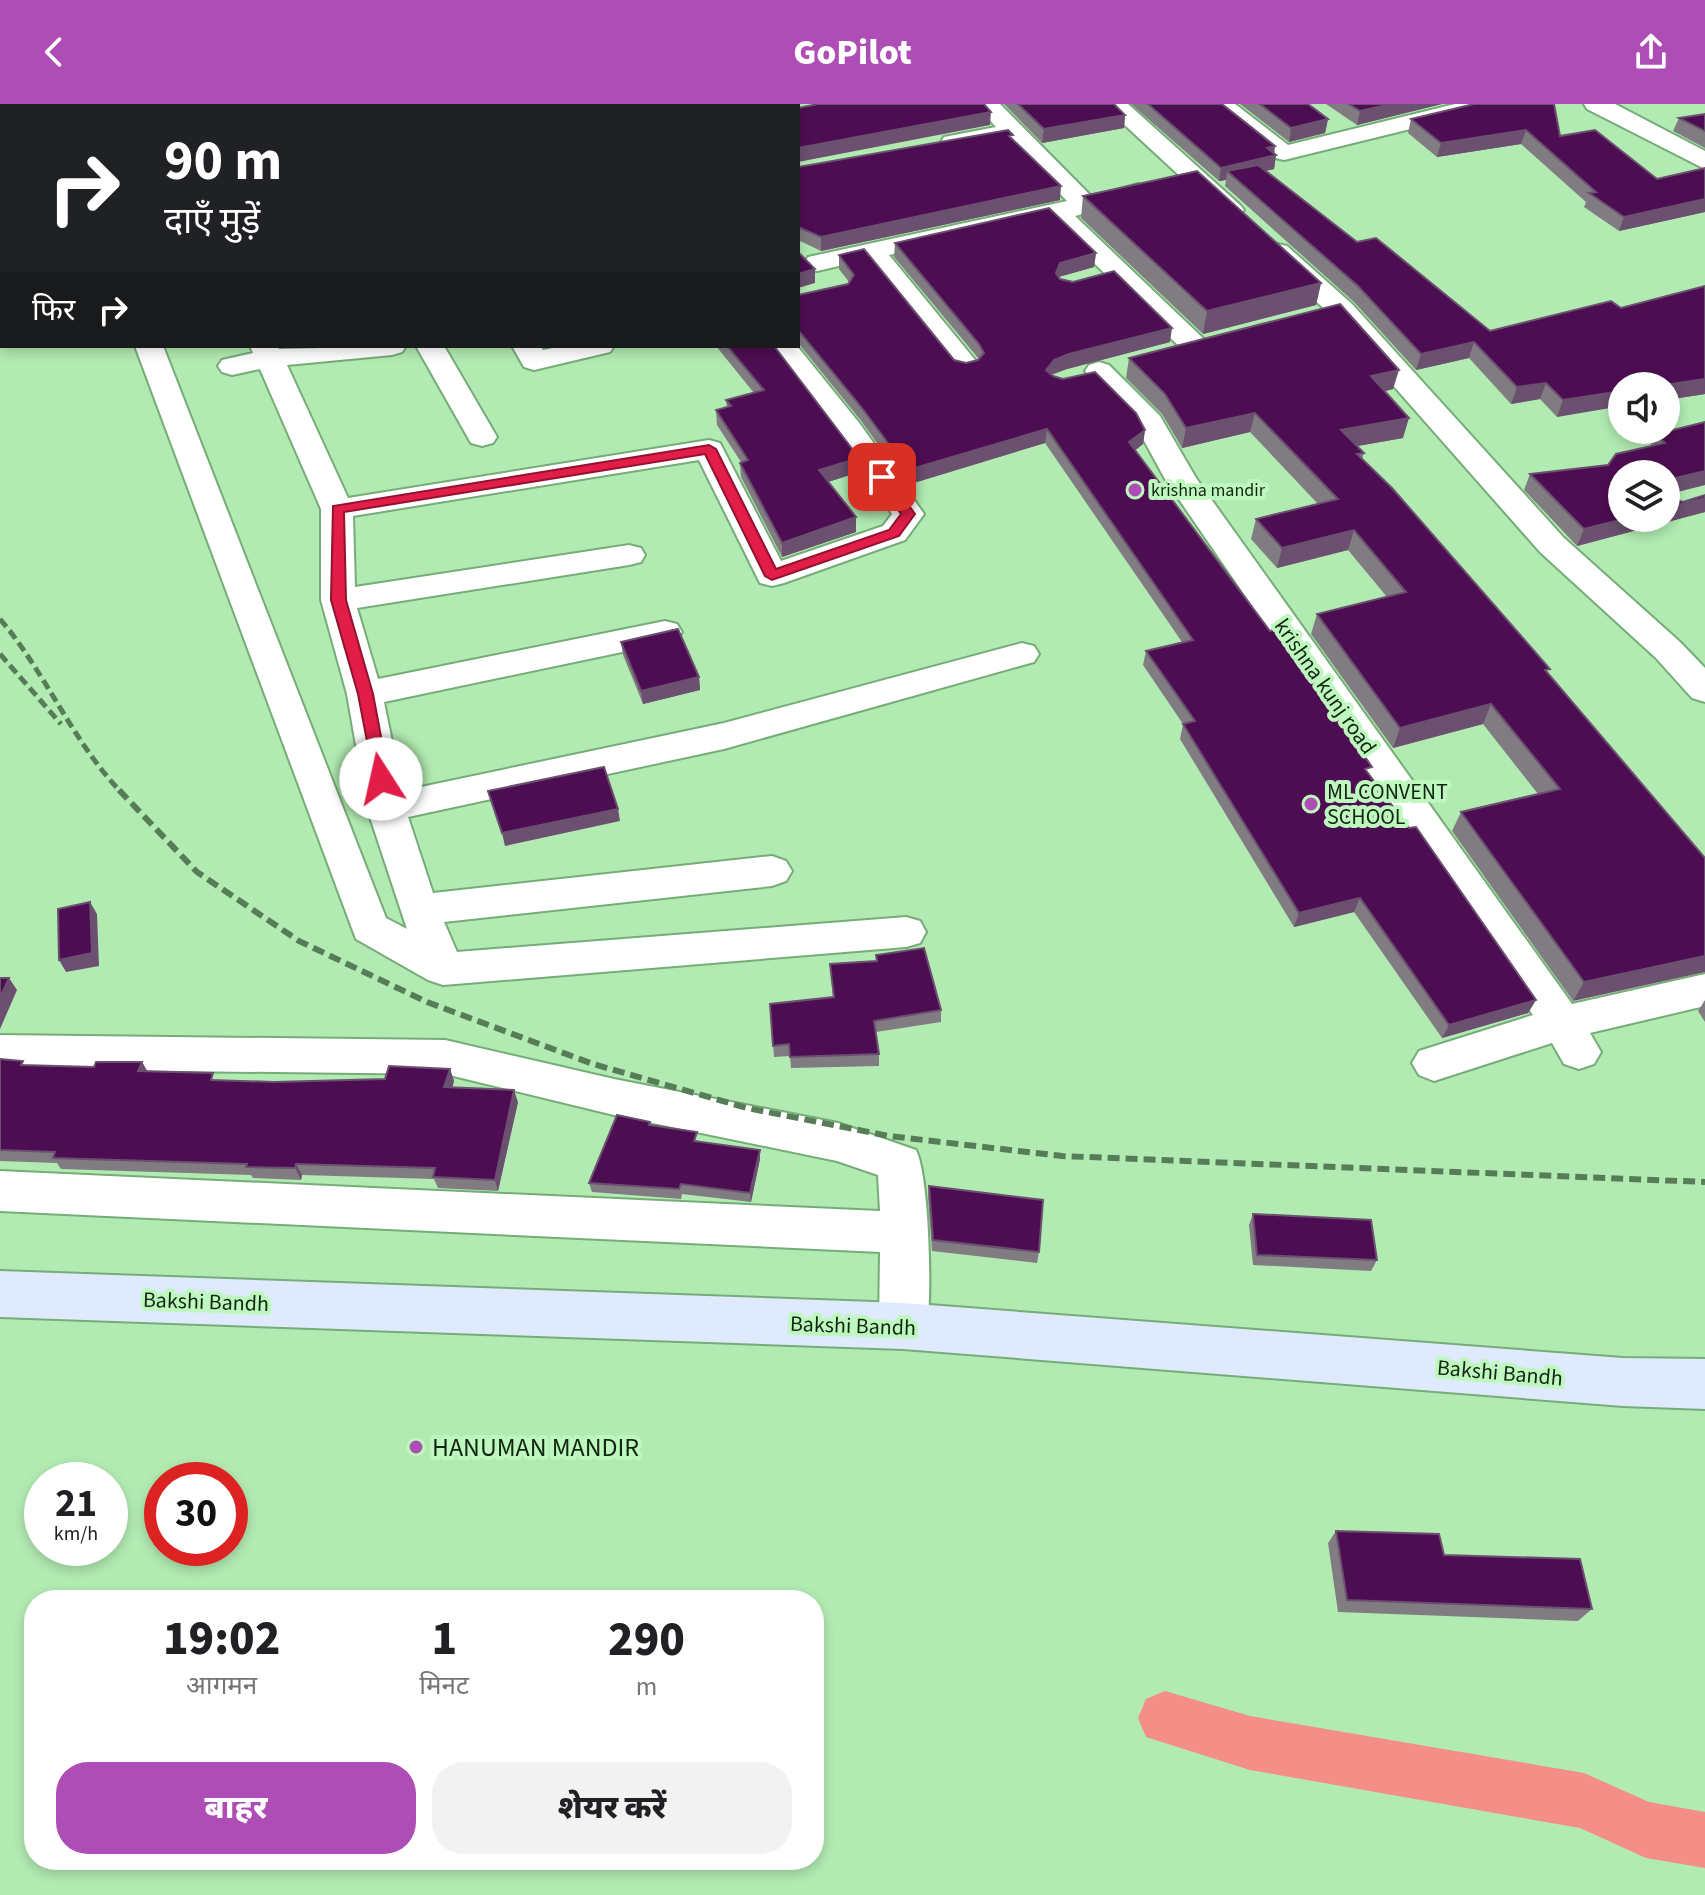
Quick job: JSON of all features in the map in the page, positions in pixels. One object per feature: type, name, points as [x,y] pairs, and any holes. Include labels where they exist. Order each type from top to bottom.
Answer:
[{"type":"main road","name":"Bakshi Bandh","points":[[0,1294],[903,1326],[1623,1382],[1705,1384]]},
{"type":"street","points":[[987,104],[1087,207]]},
{"type":"street","points":[[1114,104],[1342,310],[1552,545],[1668,650],[1705,690]]},
{"type":"street","points":[[1221,104],[1284,153],[1471,105]]},
{"type":"street","points":[[1377,104],[1406,123]]},
{"type":"street","points":[[1596,104],[1705,161]]},
{"type":"street","points":[[1328,120],[1351,136]]},
{"type":"street","points":[[922,148],[1016,131]]},
{"type":"street","points":[[807,257],[872,251],[1054,210],[1087,207],[1193,176]]},
{"type":"street","points":[[1054,210],[1106,276],[1198,349]]},
{"type":"street","points":[[872,251],[966,366]]},
{"type":"street","points":[[807,257],[837,289]]},
{"type":"street","points":[[1313,318],[1342,310]]},
{"type":"street","points":[[1170,356],[1227,342]]},
{"type":"street","points":[[150,348],[370,928],[443,969],[906,932]]},
{"type":"street","points":[[232,366],[268,352],[351,348]]},
{"type":"street","points":[[431,348],[482,437]]},
{"type":"street","points":[[527,348],[534,361],[591,348]]},
{"type":"street","points":[[337,509],[709,449],[772,576],[894,533],[908,514],[849,430],[784,348]]},
{"type":"street","points":[[268,352],[337,509],[338,600],[365,694],[386,808],[419,910],[443,969]]},
{"type":"street","name":"krishna kunj road","points":[[1100,372],[1149,422],[1181,479],[1571,1038]]},
{"type":"street","points":[[1494,481],[1535,477]]},
{"type":"street","points":[[338,600],[629,555]]},
{"type":"street","points":[[365,694],[665,632]]},
{"type":"street","points":[[1668,650],[1705,643]]},
{"type":"street","points":[[386,808],[724,736],[1022,654]]},
{"type":"street","points":[[419,910],[772,871]]},
{"type":"street","points":[[1434,1063],[1571,1038],[1705,990]]},
{"type":"street","points":[[0,1052],[445,1057],[614,1097],[838,1142],[900,1164],[904,1233],[903,1326]]},
{"type":"street","points":[[0,1191],[904,1233]]},
{"type":"building","points":[[818,104],[984,104],[991,112],[800,148],[800,108]]},
{"type":"building","points":[[1018,104],[1114,104],[1125,115],[1044,129]]},
{"type":"building","points":[[1148,104],[1222,104],[1275,146],[1267,148],[1276,155],[1221,168]]},
{"type":"building","points":[[1260,104],[1308,104],[1328,119],[1291,128]]},
{"type":"building","points":[[1349,104],[1391,104],[1360,111]]},
{"type":"building","points":[[1474,104],[1554,104],[1560,136],[1595,130],[1657,179],[1705,168],[1705,199],[1624,217],[1589,193],[1596,192],[1526,130],[1441,143],[1411,119]]},
{"type":"building","points":[[1705,114],[1705,131],[1679,118]]},
{"type":"building","points":[[1008,130],[1013,135],[1009,136],[1061,186],[821,237],[800,228],[800,167]]},
{"type":"building","points":[[1258,165],[1357,242],[1376,238],[1490,331],[1611,301],[1621,308],[1705,286],[1705,379],[1680,383],[1680,372],[1608,372],[1608,393],[1563,400],[1546,383],[1517,387],[1474,342],[1421,354],[1358,286],[1227,171]]},
{"type":"building","points":[[1197,171],[1321,283],[1207,311],[1083,196]]},
{"type":"building","points":[[1049,208],[1096,253],[1060,263],[1056,273],[1060,279],[1073,282],[1114,271],[1172,328],[1069,354],[1054,360],[1046,370],[1063,379],[1095,372],[1136,413],[1145,430],[1129,442],[1270,631],[1278,629],[1372,767],[1365,769],[1409,828],[1416,827],[1536,1000],[1449,1025],[1360,898],[1299,913],[1183,724],[1195,721],[1146,651],[1193,640],[1047,429],[908,470],[800,332],[800,295],[848,284],[854,275],[839,255],[864,249],[954,360],[966,363],[978,360],[984,353],[979,344],[895,243]]},
{"type":"building","points":[[800,254],[815,269],[800,273]]},
{"type":"building","points":[[1340,304],[1399,370],[1371,376],[1409,418],[1341,430],[1364,453],[1357,454],[1392,488],[1550,669],[1545,670],[1705,858],[1705,956],[1584,982],[1461,812],[1560,789],[1491,704],[1400,728],[1317,614],[1406,592],[1354,530],[1282,548],[1256,519],[1338,499],[1255,413],[1186,428],[1165,394],[1129,358]]},
{"type":"building","points":[[729,348],[776,348],[859,458],[819,470],[856,517],[782,543],[740,463],[748,460],[716,410],[731,406],[726,400],[764,390]]},
{"type":"building","points":[[1705,422],[1705,471],[1680,477],[1680,460],[1612,460],[1616,454],[1661,444],[1680,444],[1680,428]]},
{"type":"building","points":[[1608,465],[1608,523],[1584,529],[1530,474]]},
{"type":"building","points":[[1705,495],[1705,498],[1680,504],[1680,501]]},
{"type":"building","points":[[678,629],[699,677],[641,691],[621,642]]},
{"type":"building","points":[[604,767],[618,809],[502,833],[488,791]]},
{"type":"building","points":[[90,902],[92,953],[59,960],[58,909]]},
{"type":"building","points":[[924,948],[941,1010],[874,1021],[879,1054],[790,1057],[789,1044],[773,1046],[770,1004],[834,997],[830,964],[877,961],[876,955]]},
{"type":"building","points":[[0,978],[9,978],[0,998]]},
{"type":"building","points":[[0,1059],[23,1061],[21,1065],[94,1067],[96,1062],[142,1062],[138,1071],[213,1073],[211,1080],[274,1082],[385,1079],[389,1066],[450,1069],[444,1087],[514,1090],[495,1180],[433,1177],[435,1168],[296,1164],[295,1168],[246,1167],[247,1164],[53,1158],[55,1152],[0,1150]]},
{"type":"building","points":[[617,1115],[650,1122],[649,1125],[697,1132],[694,1141],[760,1150],[750,1193],[681,1184],[679,1189],[589,1183]]},
{"type":"building","points":[[929,1186],[1043,1200],[1039,1252],[933,1240]]},
{"type":"building","points":[[1253,1214],[1371,1220],[1377,1260],[1257,1255]]},
{"type":"building","points":[[1336,1531],[1439,1534],[1444,1555],[1580,1559],[1592,1609],[1347,1600]]},
{"type":"waterway","points":[[1165,1718],[1250,1743],[1584,1801],[1646,1830],[1705,1840]]},
{"type":"railway","points":[[0,619],[88,751],[121,792]]},
{"type":"railway","points":[[0,654],[61,724]]},
{"type":"railway","points":[[119,790],[197,872],[299,941],[427,1002],[593,1064],[747,1108],[889,1136],[1062,1156],[1705,1182]]},
{"type":"place","name":"krishna mandir","points":[[1135,490]]},
{"type":"place","name":"ML CONVENT SCHOOL","points":[[1311,804]]},
{"type":"place","name":"HANUMAN MANDIR","points":[[416,1447]]},
{"type":"route","points":[[381,779],[365,694],[338,600],[337,509],[709,449],[772,576],[894,533],[908,514],[882,477]]}]
